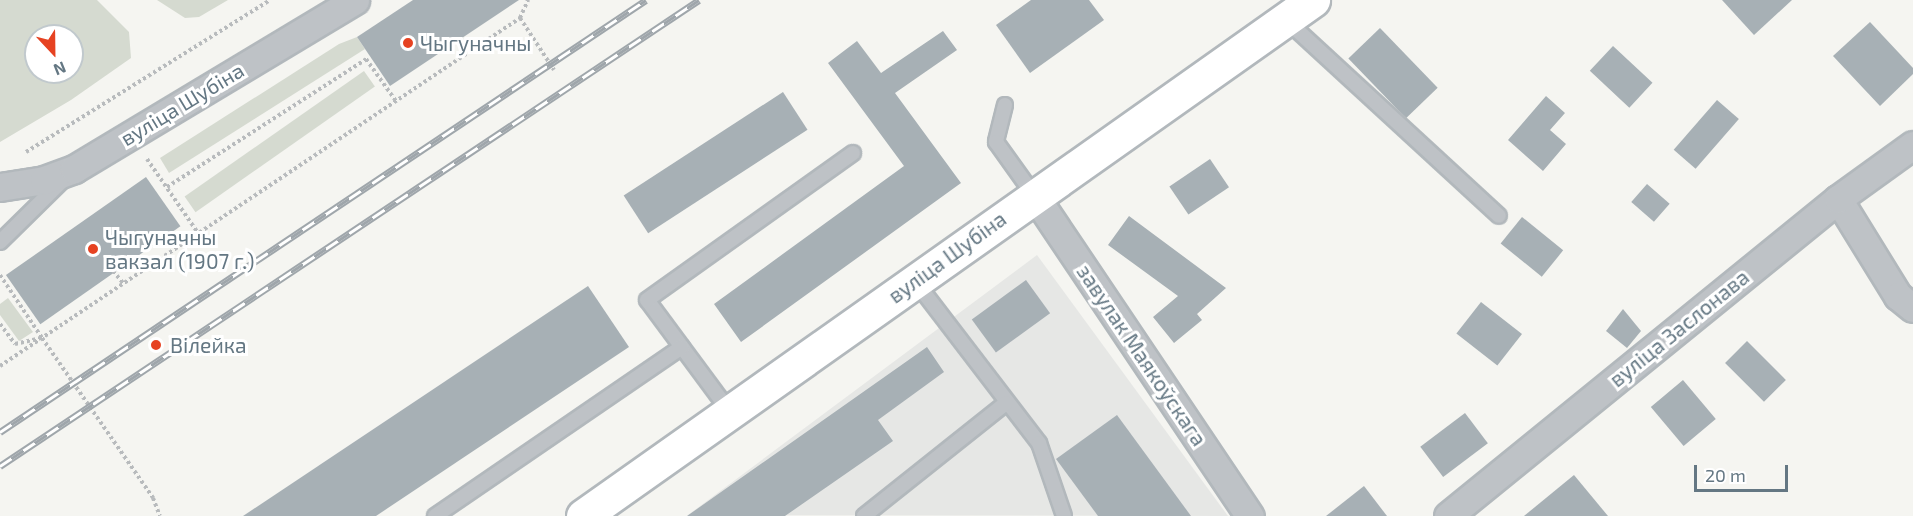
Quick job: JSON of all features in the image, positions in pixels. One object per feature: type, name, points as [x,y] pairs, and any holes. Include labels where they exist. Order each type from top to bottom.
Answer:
[{"type":"street","name":"вуліца Шубіна","points":[[0,187],[44,180],[74,169],[355,0]]},
{"type":"street","name":"вуліца Шубіна","points":[[583,516],[915,282],[1034,195],[1313,0]]},
{"type":"street","name":"вуліца Заслонава","points":[[1448,516],[1838,199],[1913,145]]},
{"type":"street","name":"завулак Маякоўскага","points":[[1034,195],[1250,516]]},
{"type":"street","points":[[1838,199],[1898,296],[1913,308]]},
{"type":"lane","points":[[1285,20],[1499,216]]},
{"type":"lane","points":[[1005,105],[996,142],[1034,195]]},
{"type":"lane","points":[[730,412],[647,300],[853,153]]},
{"type":"lane","points":[[0,242],[74,169]]},
{"type":"lane","points":[[915,282],[1006,403],[1039,442],[1064,516]]},
{"type":"lane","points":[[435,516],[682,347]]},
{"type":"lane","points":[[864,516],[1006,403]]},
{"type":"path","points":[[20,156],[270,0]]},
{"type":"path","points":[[0,366],[520,18],[528,0]]},
{"type":"path","points":[[520,18],[554,70]]},
{"type":"path","points":[[167,187],[366,59],[396,101]]},
{"type":"path","points":[[150,163],[198,233]]},
{"type":"path","points":[[113,272],[123,284]]},
{"type":"path","points":[[0,275],[153,498],[160,516]]},
{"type":"path","points":[[0,324],[15,344],[42,338]]},
{"type":"shaded area","points":[[0,0],[97,0],[129,32],[131,58],[71,100],[0,142]]},
{"type":"shaded area","points":[[157,0],[228,0],[199,17],[185,18]]},
{"type":"shaded area","points":[[357,37],[365,49],[169,173],[160,158],[339,44]]},
{"type":"shaded area","points":[[364,71],[375,87],[196,212],[185,197]]},
{"type":"shaded area","points":[[1037,255],[1228,516],[688,515]]},
{"type":"shaded area","points":[[8,298],[33,332],[19,341],[0,315],[0,304]]},
{"type":"building","name":"Чыгуначны","points":[[413,0],[519,0],[390,86],[357,37]]},
{"type":"building","points":[[1031,0],[1089,0],[1104,20],[1030,73],[996,25]]},
{"type":"building","points":[[1722,0],[1792,0],[1754,35]]},
{"type":"building","points":[[1870,22],[1913,68],[1913,74],[1880,106],[1833,56]]},
{"type":"building","points":[[1380,28],[1438,88],[1406,118],[1348,59]]},
{"type":"building","points":[[943,31],[957,50],[895,93],[961,183],[741,342],[714,304],[904,166],[828,63],[857,41],[881,73]]},
{"type":"building","points":[[1613,46],[1652,83],[1629,108],[1590,71]]},
{"type":"building","points":[[783,92],[808,130],[648,233],[624,195]]},
{"type":"building","points":[[1546,96],[1565,113],[1550,130],[1566,144],[1543,171],[1508,140]]},
{"type":"building","points":[[1717,100],[1739,119],[1696,169],[1674,150]]},
{"type":"building","points":[[1210,159],[1229,187],[1188,215],[1169,186]]},
{"type":"building","name":"Чыгуначны вакзал (1907 г.)","points":[[146,177],[180,226],[40,324],[6,275]]},
{"type":"building","points":[[1647,184],[1670,204],[1654,222],[1631,202]]},
{"type":"building","points":[[1129,216],[1226,288],[1197,314],[1202,320],[1174,343],[1153,317],[1178,296],[1108,245]]},
{"type":"building","points":[[1522,217],[1563,250],[1542,277],[1501,243]]},
{"type":"building","points":[[1026,280],[1050,313],[996,353],[972,319]]},
{"type":"building","points":[[588,286],[629,347],[376,516],[243,516]]},
{"type":"building","points":[[1481,302],[1522,334],[1497,366],[1456,334]]},
{"type":"building","points":[[1623,309],[1641,331],[1627,348],[1606,331]]},
{"type":"building","points":[[1747,341],[1786,380],[1764,402],[1725,363]]},
{"type":"building","points":[[927,347],[944,372],[878,420],[893,441],[785,516],[687,516]]},
{"type":"building","points":[[1683,380],[1716,419],[1684,446],[1651,407]]},
{"type":"building","points":[[1465,413],[1488,443],[1443,477],[1420,447]]},
{"type":"building","points":[[1117,415],[1191,516],[1098,516],[1056,459]]},
{"type":"building","points":[[1574,475],[1608,516],[1524,516]]},
{"type":"building","points":[[1364,486],[1387,516],[1326,516]]},
{"type":"railway","points":[[0,432],[646,0]]},
{"type":"railway","points":[[0,466],[699,0]]},
{"type":"place","name":"Чыгуначны","points":[[408,43]]},
{"type":"place","name":"Чыгуначны вакзал (1907 г.)","points":[[93,249]]},
{"type":"place","name":"Вілейка","points":[[156,345]]}]
